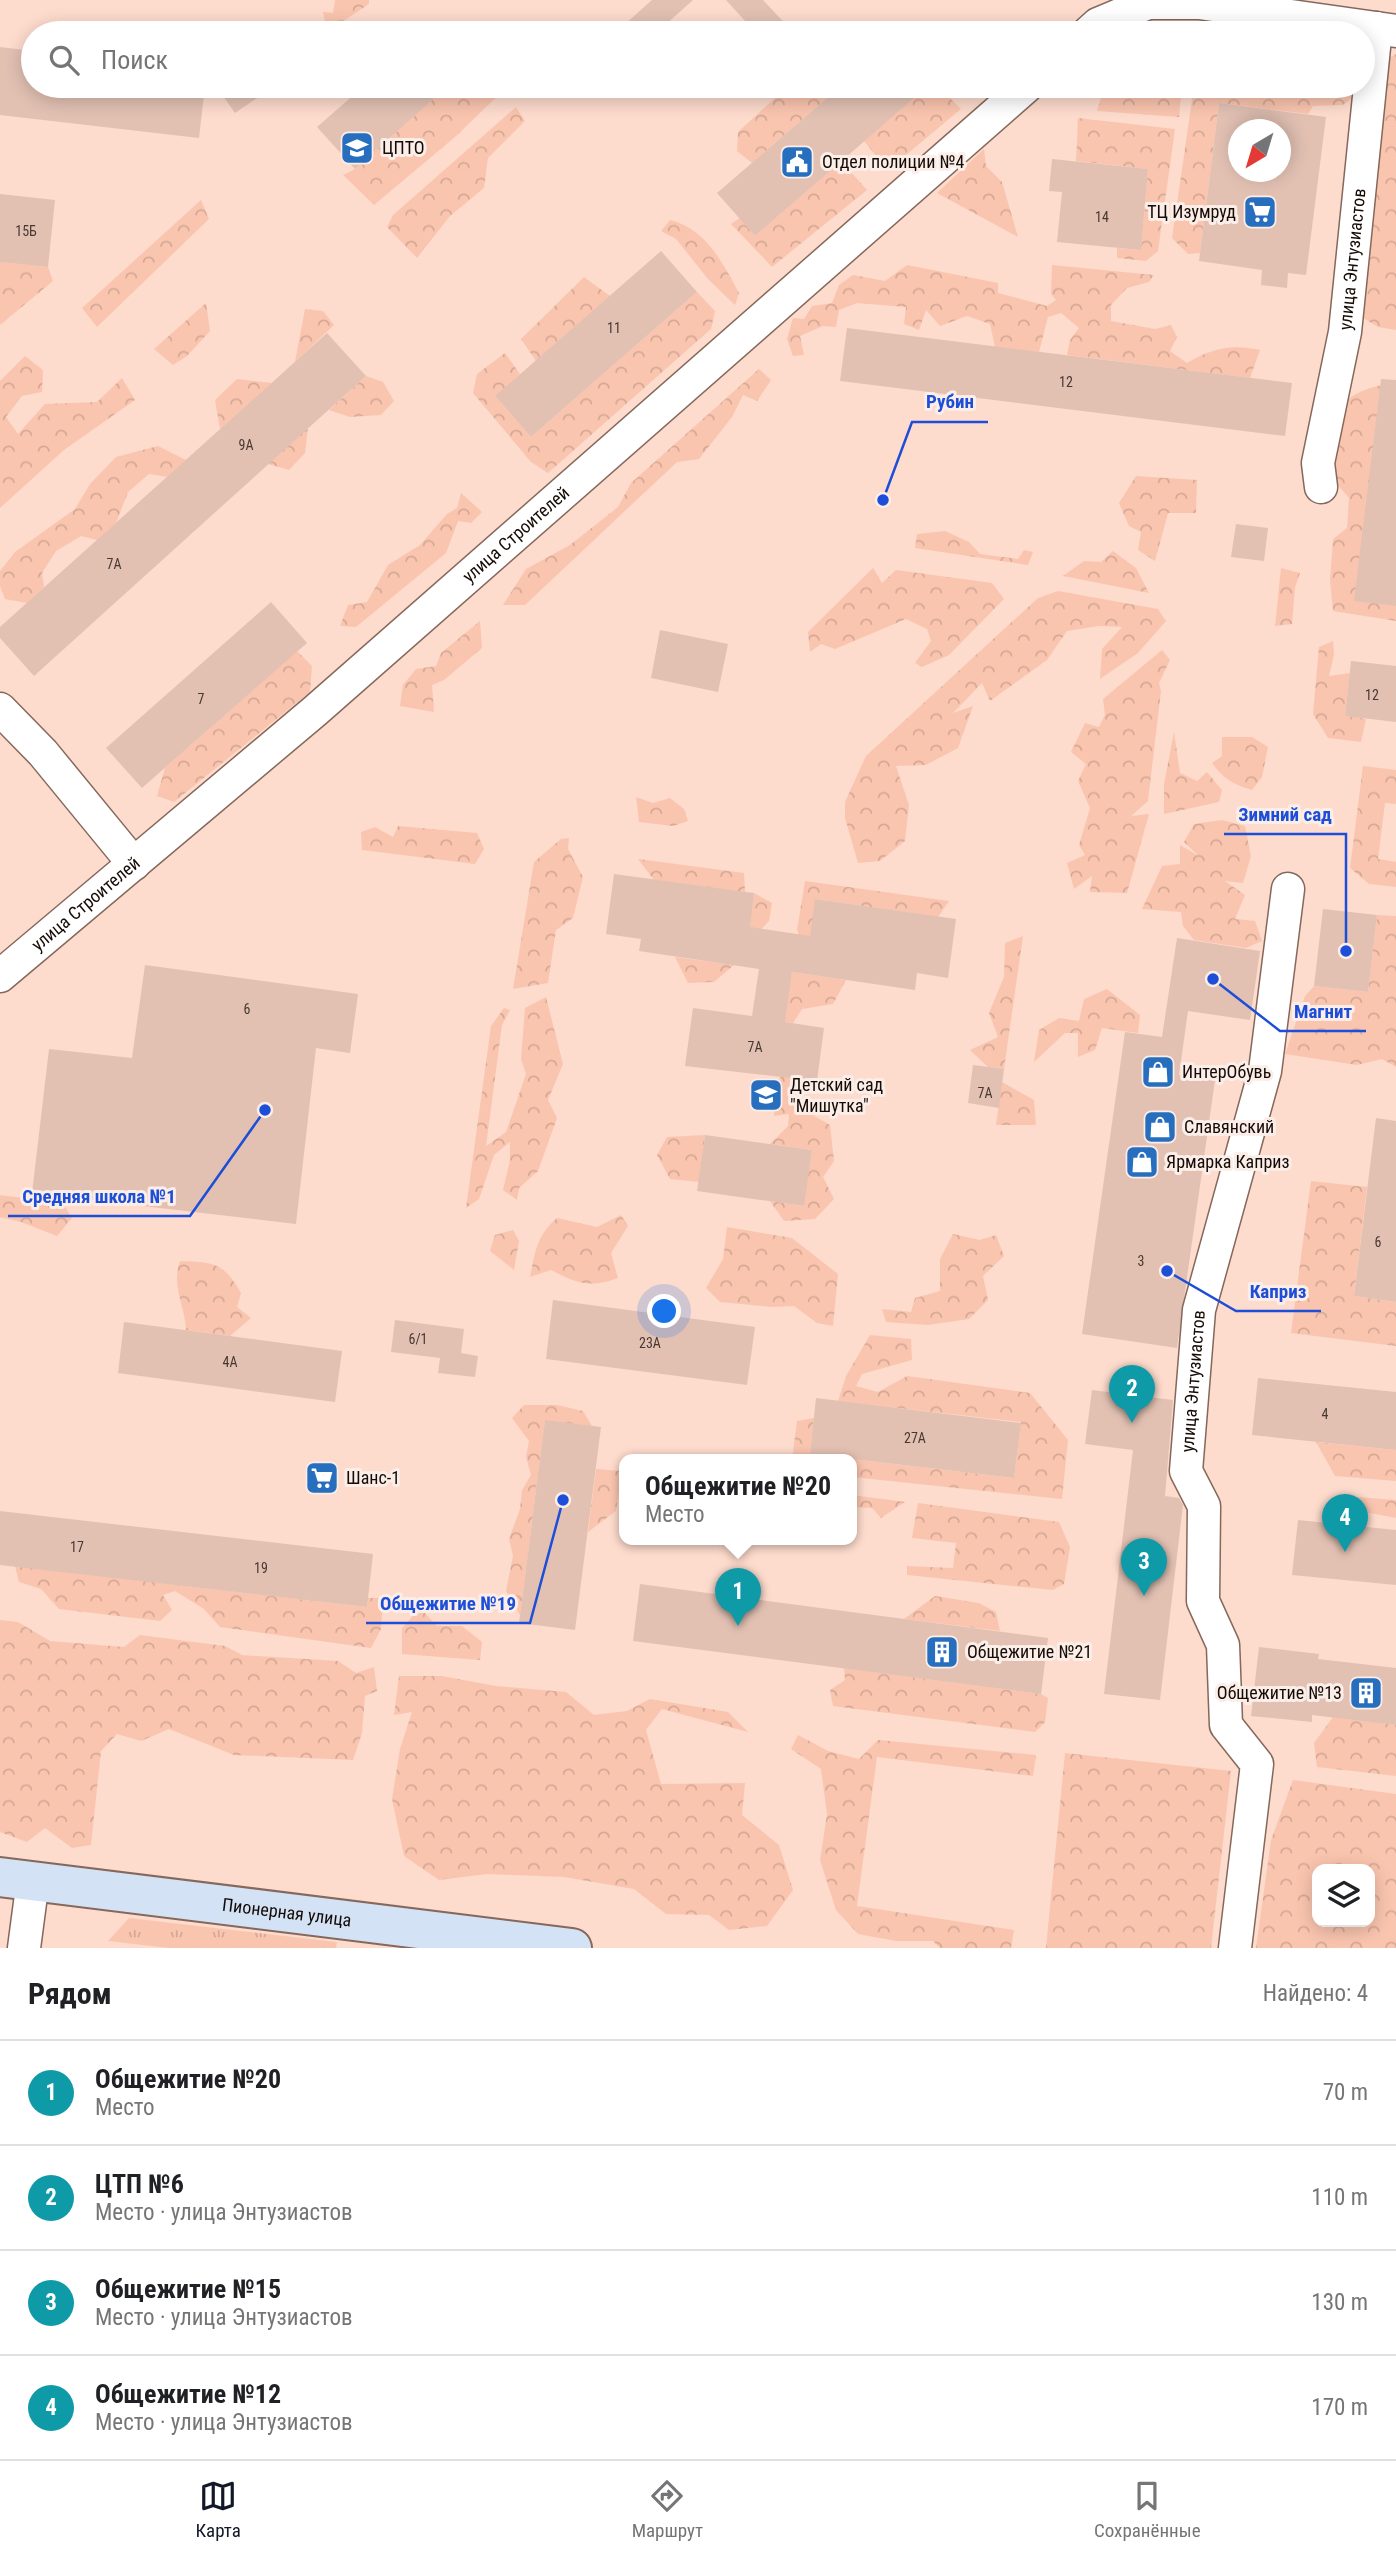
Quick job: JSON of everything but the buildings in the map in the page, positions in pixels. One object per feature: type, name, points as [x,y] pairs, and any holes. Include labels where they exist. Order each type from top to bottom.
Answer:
[{"type":"main road","name":"Пионерная улица","points":[[16,1878],[572,1948]]},
{"type":"street","points":[[1105,21],[1148,3],[1199,2],[1326,21]]},
{"type":"street","name":"улица Энтузиастов","points":[[1321,487],[1318,463],[1345,332],[1386,30]]},
{"type":"street","name":"улица Строителей","points":[[0,976],[326,702],[1013,98]]},
{"type":"street","points":[[0,709],[43,753],[134,864]]},
{"type":"street","name":"улица Энтузиастов","points":[[1235,1948],[1257,1764],[1226,1725],[1223,1645],[1203,1601],[1204,1506],[1186,1471],[1199,1310],[1265,1071],[1288,889]]},
{"type":"street","points":[[16,1878],[24,1948]]},
{"type":"green space","points":[[335,0],[369,0],[369,4],[344,21],[325,21],[323,12],[333,13]]},
{"type":"green space","points":[[1396,54],[1396,330],[1378,327],[1355,313],[1385,60]]},
{"type":"green space","points":[[435,98],[496,98],[455,137],[374,205],[343,175],[355,169]]},
{"type":"green space","points":[[775,98],[827,98],[752,163],[737,151],[738,132]]},
{"type":"green space","points":[[914,98],[950,98],[961,109],[888,170],[864,141]]},
{"type":"green space","points":[[1101,98],[1181,98],[1179,117],[1097,111]]},
{"type":"green space","points":[[1192,98],[1353,98],[1343,105],[1313,106],[1308,114],[1219,103],[1200,253],[1188,254],[1172,238]]},
{"type":"green space","points":[[516,107],[525,121],[488,158],[484,188],[450,216],[417,258],[387,227],[393,215]]},
{"type":"green space","points":[[1078,118],[1175,129],[1158,251],[1146,261],[1117,258],[1117,248],[1141,250],[1148,169],[1076,161]]},
{"type":"green space","points":[[984,149],[986,166],[1002,182],[1018,237],[937,193]]},
{"type":"green space","points":[[841,161],[867,190],[772,267],[731,224],[740,218],[755,236]]},
{"type":"green space","points":[[201,200],[209,219],[97,327],[82,308]]},
{"type":"green space","points":[[670,220],[693,231],[712,248],[739,293],[735,305],[708,279],[676,239],[661,231]]},
{"type":"green space","points":[[0,262],[48,267],[53,281],[0,325]]},
{"type":"green space","points":[[907,265],[998,283],[998,293],[1047,306],[1056,300],[1051,294],[1052,265],[1154,275],[1149,282],[1127,288],[1111,305],[1111,321],[1155,329],[1171,325],[1177,337],[1170,351],[1187,363],[1222,349],[1240,347],[1260,350],[1250,378],[1067,355],[1070,340],[1079,328],[1061,313],[1048,317],[1039,352],[995,347],[990,324],[967,316],[940,326],[926,310],[919,330],[904,324],[906,307],[857,303],[839,310],[836,327],[823,326],[800,336],[804,355],[793,356],[787,339],[793,318],[804,319],[812,306],[832,303],[839,285],[853,275],[885,281]]},
{"type":"green space","points":[[584,277],[610,296],[536,361],[521,339]]},
{"type":"green space","points":[[697,292],[715,311],[711,329],[548,473],[531,462],[473,393],[477,374],[505,353],[520,374],[496,397],[531,437]]},
{"type":"green space","points":[[206,303],[210,331],[187,356],[173,365],[154,349]]},
{"type":"green space","points":[[305,309],[323,311],[334,325],[295,362]]},
{"type":"green space","points":[[25,356],[43,370],[42,392],[22,396],[6,417],[18,434],[45,404],[97,402],[122,378],[135,400],[64,450],[0,508],[0,381]]},
{"type":"green space","points":[[759,369],[771,380],[757,401],[743,395],[732,417],[699,459],[677,462],[525,605],[503,605],[526,569],[570,545],[618,507],[631,483]]},
{"type":"green space","points":[[366,376],[383,382],[394,401],[381,415],[350,417],[329,410]]},
{"type":"green space","points":[[237,379],[272,383],[220,429],[215,400]]},
{"type":"green space","points":[[1396,382],[1379,398],[1355,600],[1396,606],[1396,621],[1333,611],[1330,580],[1333,539],[1347,528],[1349,498],[1328,474],[1332,436],[1339,410],[1358,393]]},
{"type":"green space","points":[[308,428],[305,453],[289,470],[268,464]]},
{"type":"green space","points":[[158,446],[186,460],[167,477],[149,474],[128,492],[116,523],[97,540],[81,536],[56,551],[42,573],[44,587],[27,603],[5,599],[0,586],[0,571],[15,552],[75,509],[90,484],[116,457]]},
{"type":"green space","points":[[1136,476],[1197,480],[1196,513],[1168,513],[1155,561],[1138,550],[1141,532],[1129,526],[1119,503]]},
{"type":"green space","points":[[461,493],[482,512],[471,523],[458,521],[446,553],[356,627],[340,626],[348,605],[367,602],[388,565],[420,545],[447,514],[457,508]]},
{"type":"green space","points":[[945,531],[969,542],[980,554],[1018,559],[1024,550],[1033,552],[1028,565],[915,548],[917,534]]},
{"type":"green space","points":[[1113,551],[1136,568],[1149,593],[1063,576],[1084,561],[1101,562]]},
{"type":"green space","points":[[873,568],[882,583],[896,570],[992,583],[1004,599],[949,655],[922,667],[915,663],[931,641],[927,629],[906,619],[835,649],[821,644],[810,652],[808,632]]},
{"type":"green space","points":[[1281,568],[1300,573],[1295,587],[1292,624],[1275,626]]},
{"type":"green space","points":[[1058,591],[1158,609],[1166,621],[1138,653],[1100,679],[1102,649],[1122,627],[1099,626],[1067,631],[1047,660],[990,701],[982,683],[953,713],[973,706],[958,748],[926,765],[896,766],[909,805],[905,841],[880,861],[858,863],[845,818],[845,802],[866,756],[1038,598]]},
{"type":"green space","points":[[480,621],[482,648],[444,680],[432,685],[434,712],[400,706],[403,685],[416,669],[436,666],[441,653]]},
{"type":"green space","points":[[1333,641],[1334,655],[1329,676],[1350,673],[1345,715],[1366,719],[1361,742],[1328,738],[1313,714],[1319,647]]},
{"type":"green space","points":[[1162,650],[1170,660],[1159,683],[1161,691],[1148,801],[1131,816],[1149,814],[1127,893],[1090,892],[1092,876],[1074,889],[1067,863],[1085,855],[1079,845],[1090,808],[1078,781],[1086,764],[1071,752],[1085,723],[1099,727],[1105,715],[1103,699]]},
{"type":"green space","points":[[297,651],[312,666],[310,692],[174,802],[157,796],[165,768]]},
{"type":"green space","points":[[1174,732],[1180,773],[1197,781],[1207,772],[1222,790],[1219,802],[1164,814],[1164,784]]},
{"type":"green space","points":[[1222,737],[1252,737],[1268,747],[1262,777],[1252,790],[1230,781],[1212,763],[1222,756]]},
{"type":"green space","points":[[1363,766],[1396,770],[1396,804],[1385,803],[1378,859],[1396,862],[1396,887],[1369,884],[1350,868]]},
{"type":"green space","points":[[636,797],[653,803],[670,798],[684,809],[688,821],[673,826],[639,822]]},
{"type":"green space","points":[[1222,820],[1245,826],[1251,856],[1243,883],[1225,881],[1245,895],[1235,919],[1255,921],[1262,941],[1246,948],[1194,940],[1183,926],[1181,912],[1142,909],[1162,866],[1180,864],[1180,845],[1199,856],[1184,842],[1194,824]]},
{"type":"green space","points":[[398,826],[477,833],[484,849],[475,864],[362,850],[361,832],[375,827],[393,837]]},
{"type":"green space","points":[[569,838],[568,849],[583,877],[573,918],[556,930],[548,983],[513,989],[534,862],[561,839]]},
{"type":"green space","points":[[638,859],[744,873],[745,892],[654,880]]},
{"type":"green space","points":[[805,881],[949,901],[938,917],[816,899],[809,946],[803,945],[797,930]]},
{"type":"green space","points":[[754,893],[772,903],[769,921],[755,936],[748,935]]},
{"type":"green space","points":[[1377,915],[1396,916],[1396,1067],[1382,1059],[1357,1065],[1285,1054],[1305,996],[1314,986],[1368,992]]},
{"type":"green space","points":[[1023,936],[1004,1069],[988,1067],[970,1050],[998,1037],[989,1013],[1004,977],[1005,943]]},
{"type":"green space","points":[[675,957],[734,965],[714,982],[688,983]]},
{"type":"green space","points":[[792,972],[846,980],[833,1004],[802,1009],[793,1023],[780,1021],[785,984],[790,985]]},
{"type":"green space","points":[[1107,989],[1140,1015],[1138,1033],[1102,1028],[1095,1050],[1078,1057],[1078,1033],[1065,1033],[1034,1062],[1039,1030],[1059,1018],[1079,1021],[1084,999]]},
{"type":"green space","points":[[546,997],[563,1064],[548,1100],[557,1118],[538,1171],[519,1188],[517,1200],[503,1190],[510,1160],[510,1142],[494,1155],[479,1199],[466,1208],[491,1026],[504,1008],[510,1010],[502,1025],[486,1146],[506,1132],[526,1074],[521,1059],[525,1008]]},
{"type":"green space","points":[[780,1076],[800,1078],[792,1103],[830,1125],[834,1161],[823,1177],[834,1199],[815,1219],[784,1221],[770,1201],[803,1206],[812,1150],[770,1144],[788,1126],[789,1114],[774,1116]]},
{"type":"green space","points":[[1002,1082],[1034,1100],[1036,1125],[996,1125]]},
{"type":"green space","points":[[705,1135],[699,1182],[670,1179],[657,1155],[667,1137]]},
{"type":"green space","points":[[1311,1181],[1367,1187],[1354,1296],[1396,1302],[1396,1346],[1291,1333]]},
{"type":"green space","points":[[0,1195],[63,1203],[72,1218],[57,1236],[0,1217]]},
{"type":"green space","points":[[621,1215],[628,1226],[611,1253],[618,1278],[592,1284],[569,1279],[551,1270],[530,1277],[541,1238],[557,1218],[597,1227]]},
{"type":"green space","points":[[727,1227],[792,1238],[838,1274],[833,1326],[817,1323],[794,1306],[772,1307],[720,1302],[706,1288],[723,1259]]},
{"type":"green space","points":[[513,1230],[519,1241],[514,1270],[490,1251],[495,1235]]},
{"type":"green space","points":[[953,1234],[980,1240],[996,1235],[1004,1256],[983,1276],[988,1300],[969,1319],[928,1325],[886,1322],[882,1309],[911,1312],[915,1298],[940,1291],[940,1259]]},
{"type":"green space","points":[[180,1261],[201,1262],[223,1270],[241,1293],[237,1307],[251,1318],[230,1336],[186,1330],[177,1279]]},
{"type":"green space","points":[[870,1335],[911,1339],[912,1360],[862,1374],[856,1386],[878,1392],[907,1376],[1030,1393],[1068,1440],[1062,1499],[857,1478],[857,1460],[1014,1478],[1021,1422],[838,1401],[846,1376]]},
{"type":"green space","points":[[524,1405],[557,1405],[583,1411],[592,1426],[545,1421],[520,1615],[506,1591],[513,1556],[509,1539],[520,1509],[522,1490],[531,1475],[526,1457],[529,1441],[512,1418]]},
{"type":"green space","points":[[814,1418],[810,1454],[793,1454],[797,1421]]},
{"type":"green space","points":[[1316,1442],[1396,1450],[1396,1481],[1335,1476]]},
{"type":"green space","points":[[596,1469],[619,1471],[616,1511],[588,1532]]},
{"type":"green space","points":[[857,1496],[905,1502],[881,1518],[872,1508],[857,1507]]},
{"type":"green space","points":[[1357,1497],[1396,1500],[1396,1518],[1365,1512]]},
{"type":"green space","points":[[918,1503],[1059,1522],[1070,1547],[1064,1584],[1053,1590],[907,1575],[907,1566],[953,1568],[956,1543],[912,1538]]},
{"type":"green space","points":[[15,1566],[367,1607],[368,1598],[383,1598],[381,1629],[371,1648],[220,1627],[204,1609],[175,1591],[163,1595],[172,1610],[160,1621],[59,1609],[41,1589],[19,1582]]},
{"type":"green space","points":[[935,1596],[979,1603],[996,1612],[1000,1631],[904,1619]]},
{"type":"green space","points":[[420,1608],[437,1626],[462,1626],[482,1642],[480,1660],[402,1654],[402,1628]]},
{"type":"green space","points":[[0,1620],[18,1622],[50,1641],[124,1647],[140,1635],[225,1646],[242,1655],[338,1661],[356,1673],[374,1667],[377,1691],[365,1696],[362,1733],[353,1760],[234,1755],[169,1729],[141,1741],[117,1734],[101,1751],[91,1845],[72,1848],[45,1828],[27,1842],[0,1832]]},
{"type":"green space","points":[[844,1668],[1041,1694],[1048,1698],[1045,1722],[1035,1732],[833,1706],[830,1690],[845,1680]]},
{"type":"green space","points":[[399,1676],[442,1676],[496,1686],[566,1692],[594,1715],[627,1711],[650,1699],[728,1712],[748,1732],[662,1709],[646,1730],[661,1784],[745,1783],[742,1815],[779,1845],[793,1890],[767,1926],[729,1930],[709,1915],[666,1914],[634,1889],[564,1877],[487,1874],[439,1880],[404,1856],[392,1799],[400,1749],[412,1712],[394,1715]]},
{"type":"green space","points":[[1333,1717],[1396,1725],[1396,1776],[1317,1767],[1314,1743]]},
{"type":"green space","points":[[798,1735],[828,1751],[859,1759],[878,1740],[1036,1755],[1033,1776],[877,1757],[857,1906],[1014,1930],[1011,1948],[940,1948],[933,1941],[896,1941],[858,1934],[836,1910],[820,1860],[827,1814],[821,1769],[791,1749]]},
{"type":"green space","points":[[1065,1753],[1231,1771],[1211,1948],[1046,1948]]},
{"type":"green space","points":[[1293,1780],[1396,1794],[1396,1948],[1256,1948],[1271,1840]]},
{"type":"green space","points":[[129,1918],[337,1942],[336,1948],[169,1948],[108,1941]]},
{"type":"place","name":"ЦПТО","points":[[357,148]]},
{"type":"place","name":"Отдел полиции №4","points":[[797,162]]},
{"type":"place","name":"ТЦ Изумруд","points":[[1260,212]]},
{"type":"place","name":"Рубин","points":[[883,500]]},
{"type":"place","name":"Зимний сад","points":[[1346,951]]},
{"type":"place","name":"Магнит","points":[[1213,979]]},
{"type":"place","name":"ИнтерОбувь","points":[[1158,1072]]},
{"type":"place","name":"Детский сад \"Мишутка\"","points":[[766,1095]]},
{"type":"place","name":"Средняя школа №1","points":[[265,1110]]},
{"type":"place","name":"Славянский","points":[[1160,1127]]},
{"type":"place","name":"Ярмарка Каприз","points":[[1142,1162]]},
{"type":"place","name":"Каприз","points":[[1167,1271]]},
{"type":"place","name":"ЦТП №6","points":[[1132,1423]]},
{"type":"place","name":"Шанс-1","points":[[322,1478]]},
{"type":"place","name":"Общежитие №19","points":[[563,1500]]},
{"type":"place","name":"Общежитие №12","points":[[1345,1552]]},
{"type":"place","name":"Общежитие №15","points":[[1144,1596]]},
{"type":"place","name":"Общежитие №20","points":[[738,1626]]},
{"type":"place","name":"Общежитие №21","points":[[942,1652]]},
{"type":"place","name":"Общежитие №13","points":[[1366,1693]]}]
